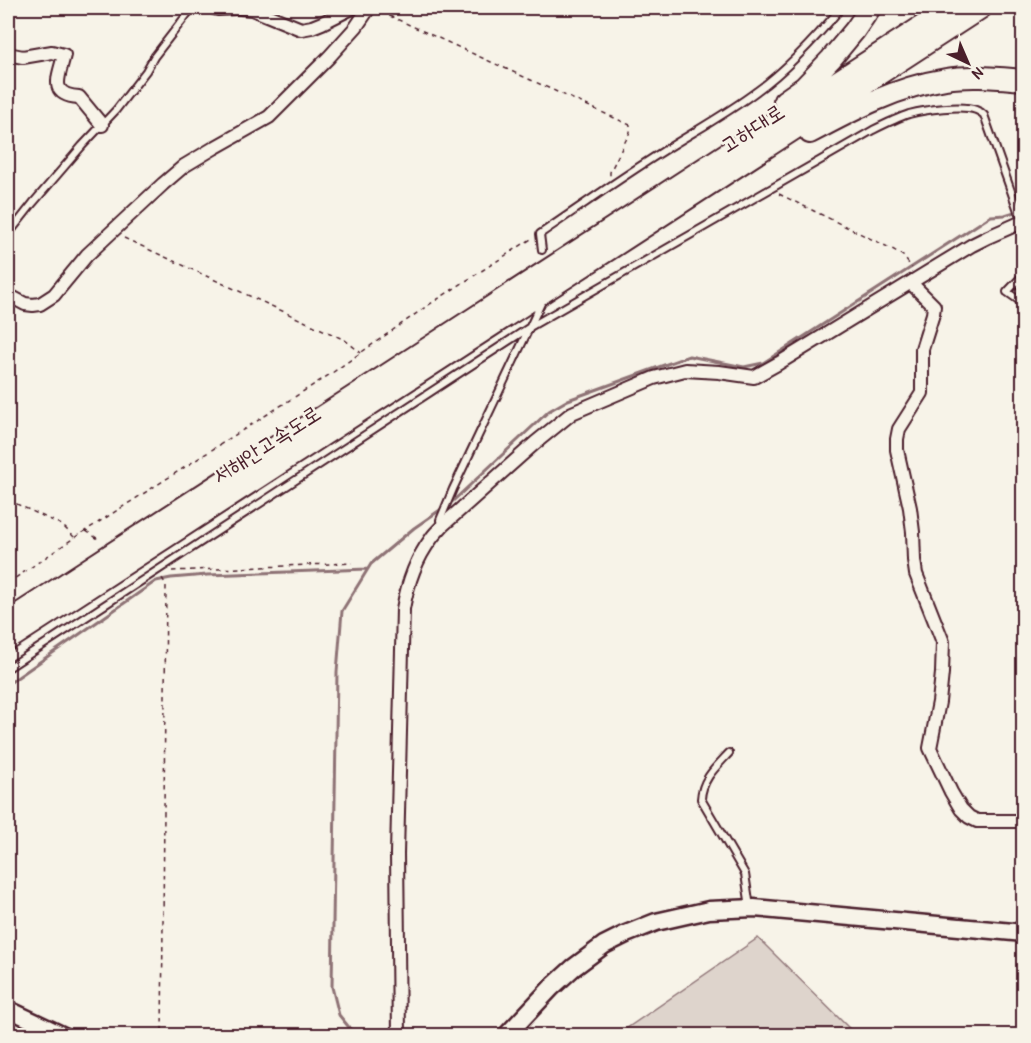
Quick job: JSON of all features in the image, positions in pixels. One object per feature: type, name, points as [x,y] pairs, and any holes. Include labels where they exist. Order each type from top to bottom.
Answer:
[{"type":"highway","points":[[544,286],[804,87],[831,59],[870,8]]},
{"type":"highway","name":"고하대로","points":[[544,286],[950,8]]},
{"type":"highway","name":"고하대로","points":[[544,286],[981,8]]},
{"type":"highway","points":[[544,286],[783,147],[856,108],[900,90],[946,79],[990,77],[1023,80]]},
{"type":"highway","name":"서해안고속도로","points":[[8,621],[544,286]]},
{"type":"highway","name":"서해안고속도로","points":[[8,639],[544,286]]},
{"type":"main road","points":[[506,1035],[551,988],[604,945],[656,922],[709,910],[750,908],[1023,933]]},
{"type":"street","points":[[214,8],[235,8]]},
{"type":"street","points":[[240,8],[252,9],[301,29],[322,23],[352,8]]},
{"type":"street","points":[[8,295],[25,304],[33,305],[40,304],[54,295],[87,255],[184,166],[269,117],[373,9]]},
{"type":"street","points":[[8,54],[23,57],[52,52],[63,55],[58,80],[60,91],[63,94],[79,97],[102,125]]},
{"type":"street","points":[[399,1035],[397,854],[403,609],[411,581],[430,540],[535,443],[572,413],[654,378],[685,370],[754,377],[913,278],[988,237],[1022,222]]},
{"type":"street","points":[[913,278],[934,306],[921,349],[922,393],[899,429],[897,450],[910,508],[916,574],[943,642],[939,702],[930,748],[951,792],[961,809],[969,817],[977,821],[1023,821]]},
{"type":"street","points":[[8,1009],[65,1035]]},
{"type":"lane","points":[[8,238],[33,203],[146,71],[192,8]]},
{"type":"lane","points":[[542,250],[540,234],[663,151],[758,91],[818,36],[841,8]]},
{"type":"lane","points":[[8,668],[530,327],[894,119],[910,114],[965,107],[984,115],[1022,222]]},
{"type":"lane","points":[[1023,274],[1007,292],[1023,304]]},
{"type":"lane","points":[[441,528],[440,519],[530,327],[544,286]]},
{"type":"lane","points":[[729,753],[710,773],[702,788],[701,799],[745,874],[750,908]]},
{"type":"path","points":[[373,9],[630,125],[630,132],[610,172],[610,187]]},
{"type":"path","points":[[771,188],[779,195],[894,250],[907,261],[913,278]]},
{"type":"path","points":[[113,232],[345,340],[361,353]]},
{"type":"path","points":[[8,583],[540,234]]},
{"type":"path","points":[[8,500],[62,525],[74,538]]},
{"type":"path","points":[[85,531],[98,539]]},
{"type":"path","points":[[155,571],[352,563]]},
{"type":"path","points":[[155,571],[161,575],[166,585],[162,1035]]},
{"type":"shaded area","points":[[758,938],[856,1035],[617,1035]]},
{"type":"waterway","points":[[356,1036],[339,1015],[332,987],[337,672],[342,611],[371,564],[414,528],[453,501],[549,411],[568,400],[689,356],[744,367],[763,363],[991,216],[1005,215],[1024,209]]},
{"type":"waterway","points":[[8,684],[156,581],[207,575],[368,569]]}]
